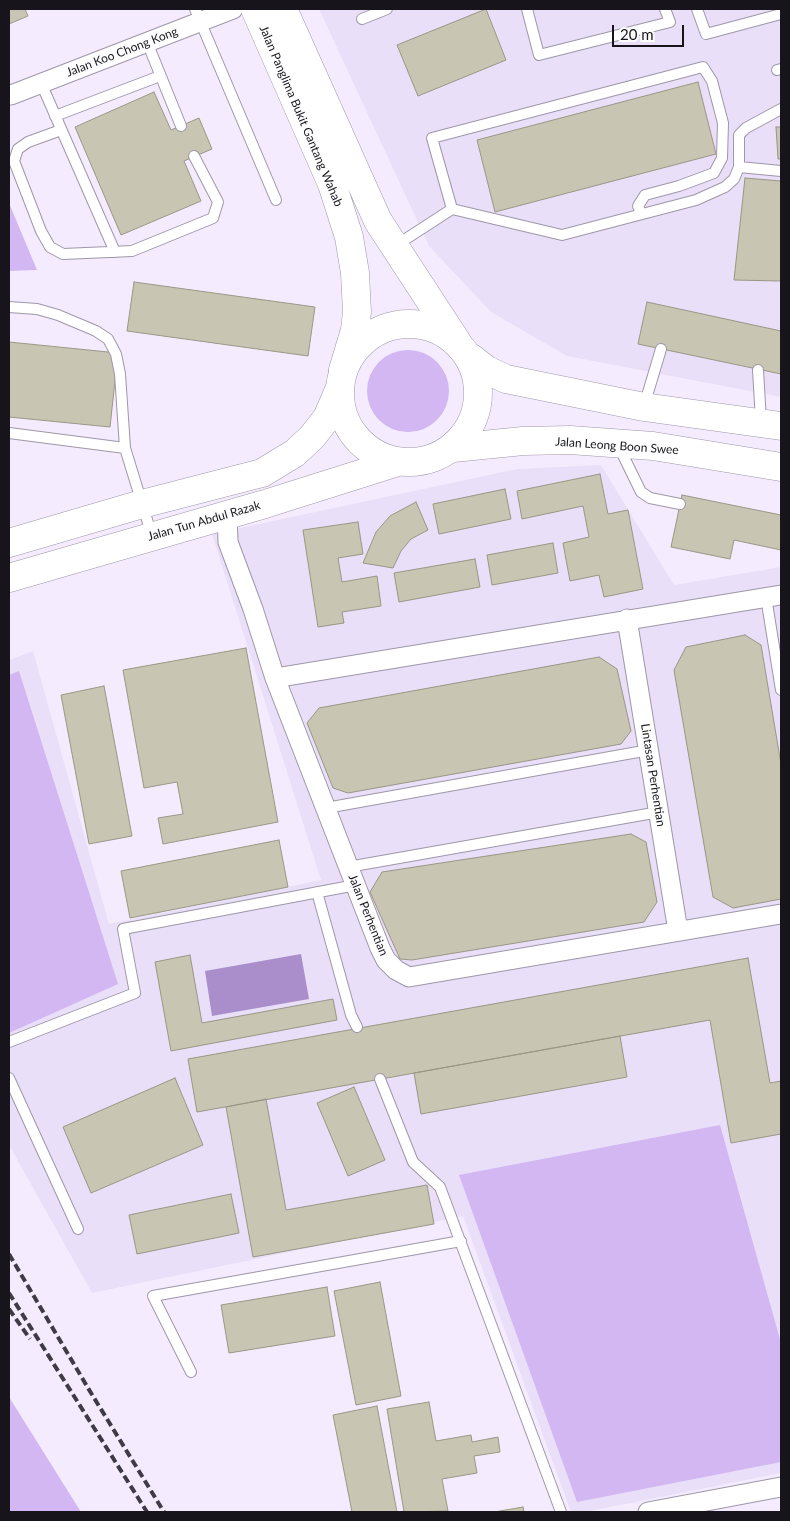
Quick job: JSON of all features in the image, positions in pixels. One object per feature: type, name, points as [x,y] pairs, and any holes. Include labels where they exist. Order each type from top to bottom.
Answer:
[{"type":"main road","name":"Jalan Panglima Bukit Gantang Wahab","points":[[255,9],[332,184],[349,237],[355,273],[357,312],[355,330],[341,380]]},
{"type":"main road","name":"Jalan Panglima Bukit Gantang Wahab","points":[[283,9],[378,221],[464,350]]},
{"type":"main road","points":[[9,543],[142,504],[262,473],[295,453],[312,437],[327,418],[352,352],[366,338],[383,328],[402,324],[422,324],[441,330],[487,370],[506,378],[644,407],[771,425]]},
{"type":"main road","points":[[341,380],[341,410],[349,429],[362,445],[379,456],[398,462],[418,462],[436,457],[453,448],[466,433],[475,415],[479,396],[477,376],[464,350]]},
{"type":"main road","name":"Jalan Leong Boon Swee","points":[[453,448],[523,440],[570,440],[653,446],[781,467]]},
{"type":"main road","name":"Jalan Tun Abdul Razak","points":[[9,578],[227,515],[398,462]]},
{"type":"street","name":"Jalan Koo Chong Kong","points":[[10,94],[147,42],[198,15],[232,9]]},
{"type":"street","name":"Jalan Perhentian","points":[[227,515],[228,542],[253,609],[275,678],[386,960],[396,970],[409,977],[781,914]]},
{"type":"street","points":[[275,678],[774,596]]},
{"type":"street","name":"Lintasan Perhentian","points":[[627,619],[678,931]]},
{"type":"street","points":[[648,1512],[715,1506],[781,1487]]},
{"type":"lane","points":[[362,19],[387,9]]},
{"type":"lane","points":[[527,9],[539,55],[670,22],[665,9]]},
{"type":"lane","points":[[697,9],[706,34],[781,14]]},
{"type":"lane","points":[[198,15],[276,200]]},
{"type":"lane","points":[[147,42],[181,126]]},
{"type":"lane","points":[[452,209],[432,138],[703,67],[712,81],[723,122],[722,158],[714,172],[679,186],[645,195],[638,206],[642,214]]},
{"type":"lane","points":[[55,116],[160,76]]},
{"type":"lane","points":[[41,83],[115,252]]},
{"type":"lane","points":[[394,246],[452,209],[562,235],[696,200],[725,187],[734,179],[739,167],[740,135],[746,128],[781,108]]},
{"type":"lane","points":[[61,130],[28,142],[18,149],[14,161],[50,248],[63,254],[132,250],[213,218],[218,202],[194,156]]},
{"type":"lane","points":[[739,167],[781,171]]},
{"type":"lane","points":[[9,307],[37,309],[58,315],[96,331],[108,339],[116,354],[120,374],[125,448],[152,536]]},
{"type":"lane","points":[[644,407],[661,349]]},
{"type":"lane","points":[[758,370],[771,425]]},
{"type":"lane","points":[[9,433],[125,448]]},
{"type":"lane","points":[[618,443],[641,492],[650,498],[680,504]]},
{"type":"lane","points":[[774,596],[781,690]]},
{"type":"lane","points":[[326,808],[649,750]]},
{"type":"lane","points":[[348,867],[659,812]]},
{"type":"lane","points":[[9,1042],[135,993],[123,928],[356,885]]},
{"type":"lane","points":[[317,892],[351,1015],[357,1028]]},
{"type":"lane","points":[[9,1078],[78,1228]]},
{"type":"lane","points":[[380,1079],[413,1162],[440,1186],[561,1512]]},
{"type":"lane","points":[[191,1372],[153,1296],[461,1241]]},
{"type":"shaded area","points":[[319,9],[781,9],[781,397],[567,356],[491,312],[429,246]]},
{"type":"shaded area","points":[[9,203],[37,270],[9,271]]},
{"type":"shaded area","points":[[400,350],[416,350],[431,357],[442,368],[449,383],[446,407],[437,420],[416,432],[400,432],[385,425],[374,414],[367,399],[367,383],[374,368],[385,357]]},
{"type":"shaded area","points":[[601,465],[674,585],[781,567],[781,1473],[585,1512],[571,1512],[463,1216],[92,1293],[9,1145],[9,660],[33,651],[109,924],[321,880],[212,534],[517,469]]},
{"type":"shaded area","points":[[19,671],[118,984],[9,1033],[9,675]]},
{"type":"shaded area","points":[[301,954],[309,999],[212,1016],[205,971]]},
{"type":"shaded area","points":[[720,1125],[781,1343],[781,1462],[577,1502],[459,1175]]},
{"type":"shaded area","points":[[9,1397],[81,1512],[9,1512]]},
{"type":"building","points":[[9,9],[25,9],[28,16],[9,24]]},
{"type":"building","points":[[486,9],[506,60],[418,96],[397,45]]},
{"type":"building","points":[[698,82],[716,154],[495,212],[477,140]]},
{"type":"building","points":[[154,92],[171,130],[199,118],[212,149],[184,161],[201,201],[121,235],[75,127]]},
{"type":"building","points":[[776,127],[781,127],[781,159],[778,159]]},
{"type":"building","points":[[745,178],[781,181],[781,281],[734,280]]},
{"type":"building","points":[[134,282],[315,307],[308,356],[127,331]]},
{"type":"building","points":[[647,302],[781,331],[781,374],[638,344]]},
{"type":"building","points":[[9,342],[118,353],[110,427],[9,417]]},
{"type":"building","points":[[600,474],[608,514],[628,510],[643,589],[604,597],[599,575],[570,581],[563,543],[589,537],[583,506],[522,519],[517,491]]},
{"type":"building","points":[[505,489],[511,519],[439,534],[433,504]]},
{"type":"building","points":[[682,495],[781,515],[781,550],[734,540],[730,559],[671,547]]},
{"type":"building","points":[[416,502],[428,530],[411,539],[401,551],[393,568],[363,563],[376,532],[390,516]]},
{"type":"building","points":[[358,522],[363,554],[338,558],[342,582],[377,576],[381,606],[342,612],[344,623],[318,627],[303,530]]},
{"type":"building","points":[[553,543],[558,573],[492,585],[487,555]]},
{"type":"building","points":[[475,559],[480,587],[399,602],[394,573]]},
{"type":"building","points":[[745,635],[761,645],[781,764],[781,899],[733,908],[713,897],[674,670],[686,647]]},
{"type":"building","points":[[246,648],[278,822],[163,844],[158,818],[183,814],[177,782],[144,788],[123,670]]},
{"type":"building","points":[[599,657],[617,669],[631,731],[621,744],[348,793],[333,788],[307,723],[319,708]]},
{"type":"building","points":[[104,686],[132,836],[89,844],[61,695]]},
{"type":"building","points":[[631,834],[646,842],[657,902],[644,922],[412,960],[400,959],[370,892],[382,872]]},
{"type":"building","points":[[279,840],[288,887],[130,918],[121,871]]},
{"type":"building","points":[[190,955],[202,1023],[333,999],[337,1020],[171,1051],[155,962]]},
{"type":"building","points":[[748,958],[770,1083],[781,1081],[781,1134],[731,1143],[710,1020],[197,1112],[188,1059]]},
{"type":"building","points":[[620,1036],[627,1077],[421,1114],[414,1073]]},
{"type":"building","points":[[175,1078],[203,1145],[91,1193],[63,1127]]},
{"type":"building","points":[[354,1087],[385,1160],[348,1176],[317,1103]]},
{"type":"building","points":[[266,1099],[286,1210],[427,1185],[434,1224],[253,1257],[226,1107]]},
{"type":"building","points":[[231,1194],[239,1233],[137,1254],[129,1215]]},
{"type":"building","points":[[380,1282],[401,1396],[356,1405],[334,1291]]},
{"type":"building","points":[[327,1287],[335,1336],[229,1353],[221,1305]]},
{"type":"building","points":[[429,1402],[436,1441],[471,1435],[472,1442],[498,1437],[500,1452],[474,1456],[477,1473],[442,1479],[448,1511],[404,1512],[387,1409]]},
{"type":"building","points":[[377,1406],[397,1512],[352,1512],[333,1415]]},
{"type":"building","points":[[523,1507],[524,1512],[494,1512]]},
{"type":"railway","points":[[9,1254],[164,1512]]},
{"type":"railway","points":[[9,1293],[147,1512]]},
{"type":"railway","points":[[9,1309],[30,1339]]}]
